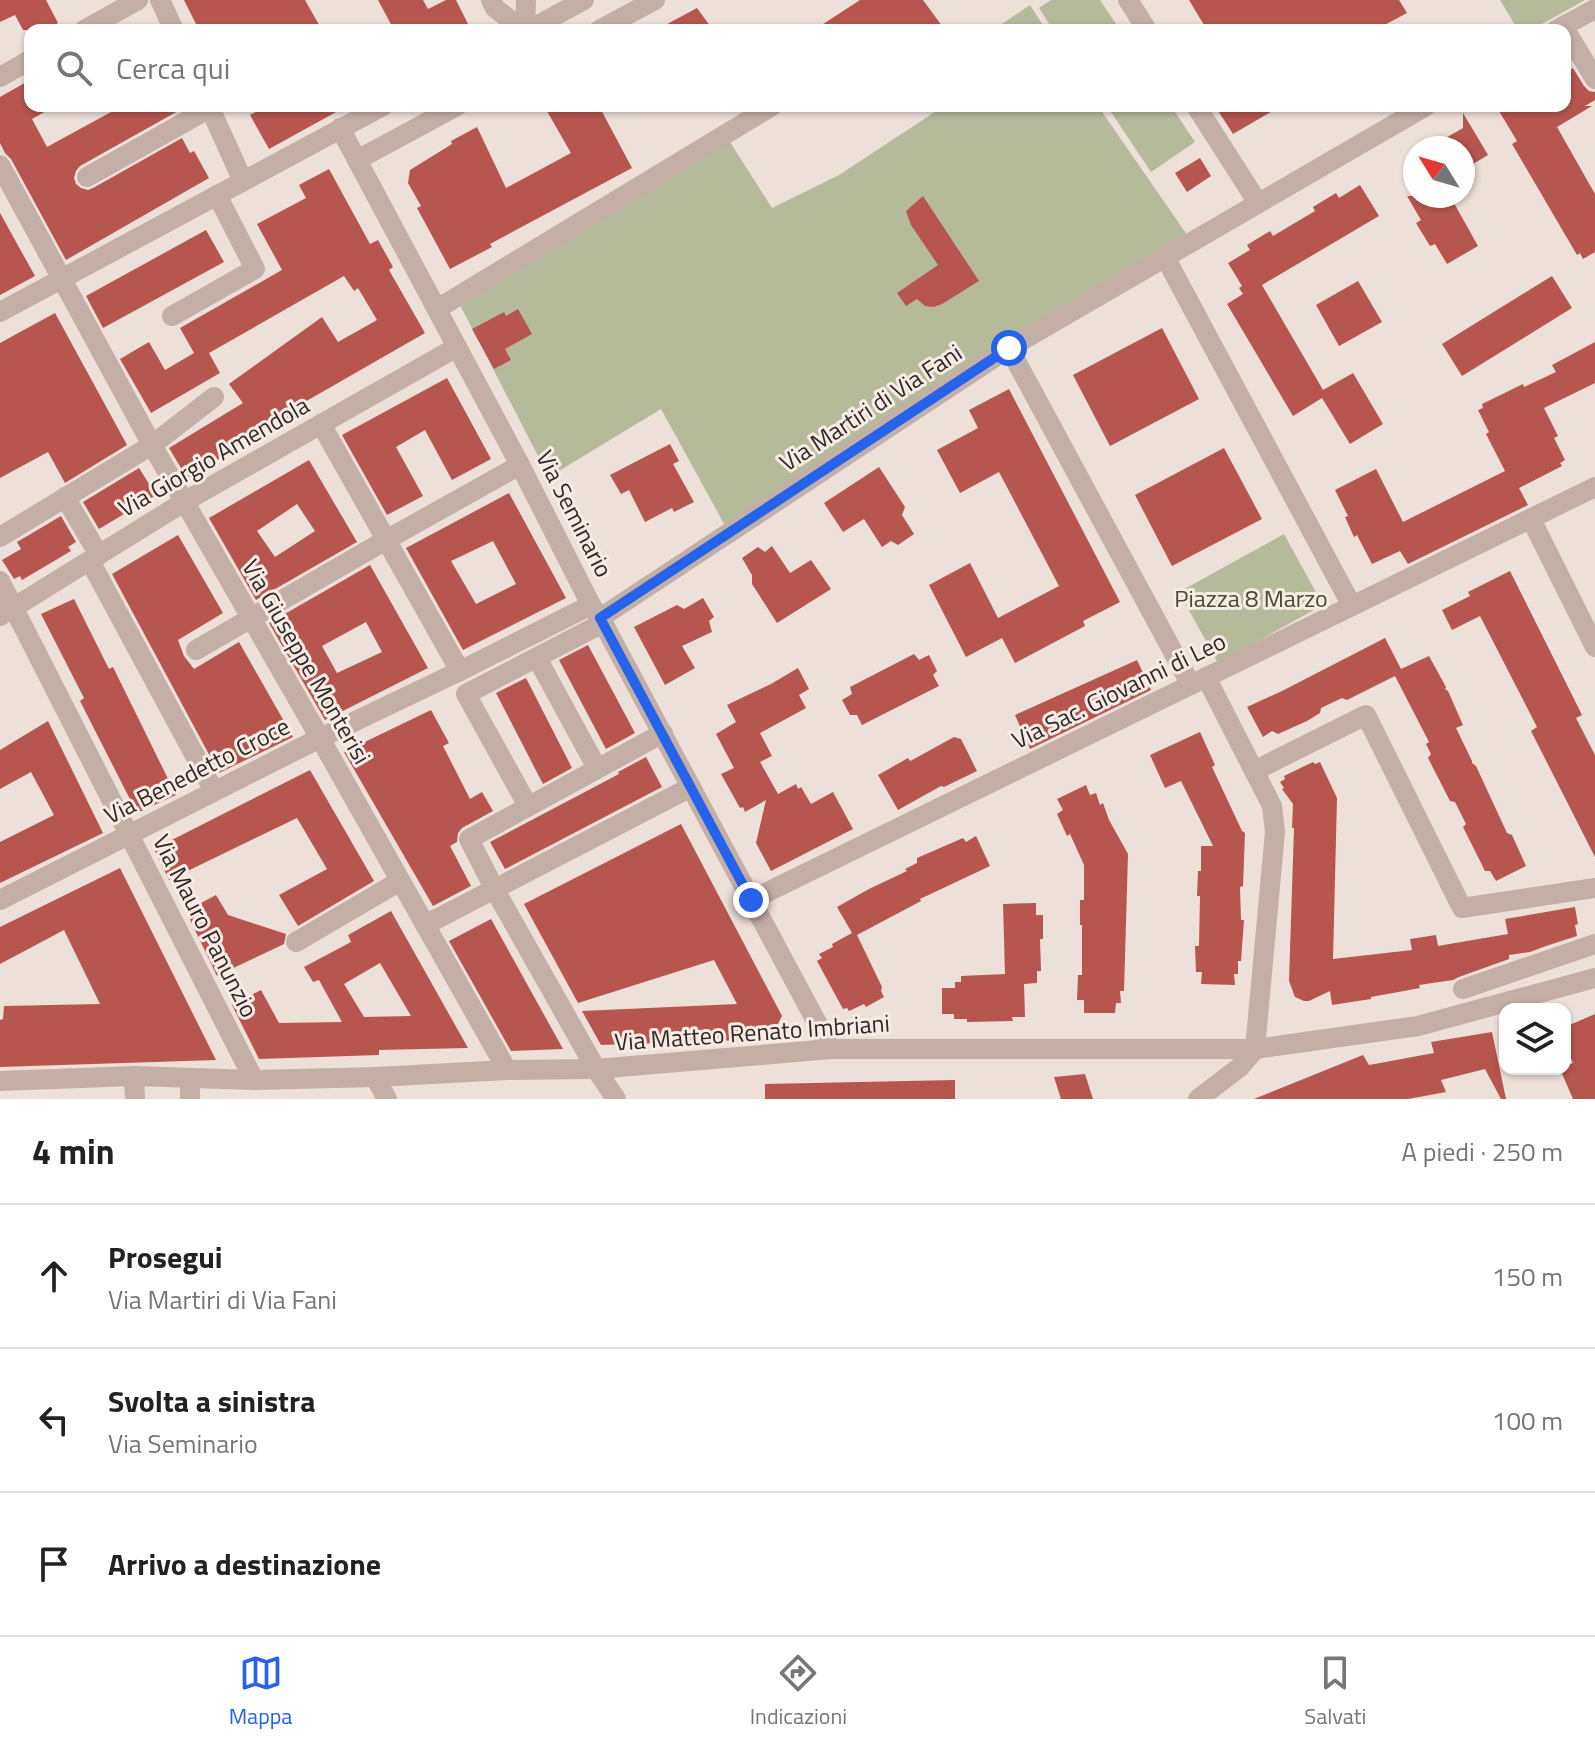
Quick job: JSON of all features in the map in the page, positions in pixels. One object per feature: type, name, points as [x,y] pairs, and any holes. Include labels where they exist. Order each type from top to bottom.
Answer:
[{"type":"street","points":[[95,24],[138,0]]},
{"type":"street","points":[[160,0],[171,24]]},
{"type":"street","points":[[491,0],[495,8],[518,24]]},
{"type":"street","points":[[526,0],[526,24]]},
{"type":"street","points":[[538,24],[584,0]]},
{"type":"street","points":[[610,24],[655,0]]},
{"type":"street","points":[[1128,0],[1143,24]]},
{"type":"street","points":[[1567,24],[1595,9]]},
{"type":"street","points":[[1571,44],[1595,79]]},
{"type":"street","points":[[0,77],[24,63]]},
{"type":"street","points":[[87,177],[201,112]]},
{"type":"street","points":[[212,112],[243,181]]},
{"type":"street","points":[[0,312],[371,112]]},
{"type":"street","points":[[357,160],[446,112]]},
{"type":"street","points":[[437,309],[762,112]]},
{"type":"street","points":[[1200,112],[1258,203]]},
{"type":"street","name":"Via Martiri di Via Fani","points":[[598,616],[1009,348],[1416,112]]},
{"type":"street","name":"Via Seminario","points":[[340,128],[831,1049]]},
{"type":"street","name":"Via Giuseppe Monterisi","points":[[0,165],[152,445],[507,1070]]},
{"type":"street","points":[[172,316],[255,269],[217,195]]},
{"type":"street","points":[[1165,257],[1352,606]]},
{"type":"street","name":"Via Giorgio Amendola","points":[[7,611],[184,502],[457,347]]},
{"type":"street","points":[[1009,348],[1272,806],[1275,832],[1255,1049],[1240,1067],[1198,1099]]},
{"type":"street","points":[[0,537],[152,445],[214,397]]},
{"type":"street","points":[[321,424],[460,671]]},
{"type":"street","points":[[196,650],[520,465]]},
{"type":"street","name":"Via Sac. Giovanni di Leo","points":[[751,900],[1595,487]]},
{"type":"street","points":[[65,497],[214,791]]},
{"type":"street","points":[[1531,519],[1595,647]]},
{"type":"street","name":"Via Mauro Panunzio","points":[[0,581],[7,611],[130,835],[254,1080]]},
{"type":"street","points":[[528,806],[466,694],[537,658],[598,616]]},
{"type":"street","name":"Via Benedetto Croce","points":[[0,900],[320,738],[460,671],[598,616]]},
{"type":"street","points":[[537,658],[597,768]]},
{"type":"street","points":[[1254,771],[1366,715],[1462,908],[1593,894]]},
{"type":"street","points":[[616,1099],[596,1069],[469,839],[663,733]]},
{"type":"street","points":[[425,925],[691,787]]},
{"type":"street","points":[[296,942],[400,881]]},
{"type":"street","points":[[1463,989],[1595,944]]},
{"type":"street","name":"Via Matteo Renato Imbriani","points":[[0,1081],[134,1076],[254,1080],[596,1069],[831,1049],[1255,1049],[1418,1026],[1595,978]]},
{"type":"street","points":[[134,1076],[135,1099]]},
{"type":"street","points":[[375,1077],[387,1099]]},
{"type":"street","points":[[190,1078],[190,1099]]},
{"type":"green space","points":[[1051,0],[1100,0],[1116,24],[1049,24],[1039,8]]},
{"type":"green space","points":[[1500,0],[1585,0],[1542,24],[1514,24]]},
{"type":"green space","points":[[1030,5],[1042,24],[1002,24]]},
{"type":"green space","points":[[935,112],[1102,112],[1192,242],[728,531],[661,409],[549,477],[460,305],[730,142],[772,208],[839,175]]},
{"type":"green space","points":[[1111,112],[1175,112],[1195,142],[1151,172]]},
{"type":"green space","name":"Piazza 8 Marzo","points":[[1284,534],[1323,605],[1218,663],[1179,592]]},
{"type":"building","points":[[0,0],[46,0],[58,23],[24,24],[23,30],[15,15],[0,22]]},
{"type":"building","points":[[184,0],[305,0],[319,24],[196,24]]},
{"type":"building","points":[[378,0],[423,0],[428,9],[446,0],[456,0],[468,24],[391,24]]},
{"type":"building","points":[[860,0],[923,0],[941,24],[823,24]]},
{"type":"building","points":[[1189,0],[1399,0],[1407,13],[1386,24],[1203,24]]},
{"type":"building","points":[[697,8],[709,24],[667,24]]},
{"type":"building","points":[[1571,69],[1589,91],[1595,92],[1595,100],[1585,106],[1592,106],[1557,127],[1595,194],[1595,252],[1583,259],[1580,253],[1577,255],[1512,144],[1517,141],[1500,112],[1571,112]]},
{"type":"building","points":[[24,83],[24,112],[44,112],[32,119],[47,147],[111,112],[176,112],[80,166],[74,178],[81,188],[93,188],[182,138],[190,153],[194,151],[209,178],[66,260],[0,143],[0,97]]},
{"type":"building","points":[[256,112],[336,112],[269,149],[250,115]]},
{"type":"building","points":[[547,112],[602,112],[632,168],[490,244],[492,247],[450,269],[417,208],[421,206],[408,183],[410,170],[477,127],[506,188],[571,153]]},
{"type":"building","points":[[1219,112],[1271,112],[1233,134]]},
{"type":"building","points":[[1463,113],[1488,155],[1475,163],[1475,136],[1449,136],[1463,128]]},
{"type":"building","points":[[1200,158],[1211,176],[1187,192],[1175,173]]},
{"type":"building","points":[[329,169],[370,244],[378,240],[393,267],[389,270],[425,333],[303,403],[304,406],[289,417],[187,478],[169,448],[243,403],[229,384],[322,317],[338,342],[377,320],[358,288],[354,291],[344,276],[209,353],[220,373],[151,413],[120,359],[149,342],[165,370],[194,353],[180,328],[282,270],[257,224],[306,198],[299,185]]},
{"type":"building","points":[[1360,185],[1379,216],[1262,285],[1323,390],[1353,373],[1383,424],[1350,444],[1322,398],[1293,416],[1227,304],[1243,294],[1239,288],[1242,286],[1228,263],[1250,250],[1247,245],[1270,231],[1273,236],[1315,211],[1313,207],[1336,193],[1339,198]]},
{"type":"building","points":[[923,196],[979,281],[934,307],[925,306],[917,299],[906,306],[897,293],[938,265],[911,225],[906,211]]},
{"type":"building","points":[[1414,208],[1457,208],[1478,246],[1447,264],[1435,244],[1430,246],[1416,223],[1421,220]]},
{"type":"building","points":[[0,213],[35,276],[0,295]]},
{"type":"building","points":[[206,230],[224,262],[103,328],[86,296]]},
{"type":"building","points":[[1552,276],[1572,308],[1462,376],[1442,344]]},
{"type":"building","points":[[1358,281],[1382,322],[1339,346],[1316,305]]},
{"type":"building","points":[[518,309],[532,334],[505,349],[511,360],[494,369],[472,329],[504,312],[506,316]]},
{"type":"building","points":[[55,313],[127,445],[65,483],[48,452],[0,478],[0,343]]},
{"type":"building","points":[[1162,328],[1199,399],[1110,446],[1073,375]]},
{"type":"building","points":[[1595,342],[1595,383],[1544,408],[1558,436],[1554,438],[1565,460],[1560,463],[1562,466],[1519,488],[1528,505],[1408,564],[1400,551],[1372,564],[1357,535],[1354,537],[1335,490],[1376,469],[1403,522],[1505,471],[1486,434],[1489,432],[1478,410],[1483,408],[1482,404],[1556,372],[1552,365]]},
{"type":"building","points":[[447,378],[491,459],[452,480],[425,430],[396,447],[423,496],[387,515],[342,435]]},
{"type":"building","points":[[1009,389],[1120,602],[1083,621],[1085,626],[1015,663],[1002,638],[966,657],[929,585],[970,563],[998,618],[1059,586],[999,472],[960,493],[937,450],[978,428],[969,410]]},
{"type":"building","points":[[670,444],[679,461],[673,464],[694,502],[674,512],[672,508],[645,522],[629,490],[621,494],[610,475]]},
{"type":"building","points":[[1224,448],[1262,519],[1172,566],[1135,495]]},
{"type":"building","points":[[309,460],[357,542],[256,600],[209,518]],"holes":[[[297,504],[315,531],[275,557],[257,531]]]},
{"type":"building","points":[[879,467],[905,507],[902,515],[914,534],[898,545],[891,541],[882,547],[864,519],[843,532],[824,503]]},
{"type":"building","points":[[139,468],[156,495],[99,529],[83,502]]},
{"type":"building","points":[[509,493],[566,598],[463,650],[406,548]],"holes":[[[493,541],[516,584],[476,604],[451,561]]]},
{"type":"building","points":[[61,516],[76,542],[68,547],[71,551],[22,580],[20,576],[14,579],[2,560],[21,549],[17,542]]},
{"type":"building","points":[[178,535],[223,613],[178,640],[184,656],[194,669],[239,642],[293,737],[219,773],[112,574]]},
{"type":"building","points":[[772,546],[790,573],[811,560],[831,589],[777,623],[752,584],[752,575],[742,558],[758,547],[765,552]]},
{"type":"building","points":[[370,565],[428,668],[325,720],[269,623]],"holes":[[[366,622],[382,652],[337,673],[322,646]]]},
{"type":"building","points":[[1510,571],[1582,715],[1576,718],[1595,755],[1595,857],[1531,731],[1537,727],[1480,616],[1452,630],[1442,610],[1470,596],[1468,592]]},
{"type":"building","points":[[703,598],[714,617],[709,621],[712,632],[682,646],[695,668],[665,685],[634,627],[677,605],[684,609]]},
{"type":"building","points":[[74,599],[109,669],[113,667],[176,795],[137,813],[80,701],[84,698],[41,614]]},
{"type":"building","points":[[1385,638],[1401,669],[1429,656],[1463,725],[1456,728],[1472,763],[1526,866],[1496,881],[1490,871],[1485,871],[1463,827],[1466,824],[1455,802],[1450,801],[1428,758],[1431,754],[1426,744],[1429,742],[1395,676],[1347,700],[1342,698],[1321,708],[1320,713],[1307,721],[1278,734],[1272,731],[1263,737],[1247,707]]},
{"type":"building","points":[[588,645],[635,733],[606,749],[559,660]]},
{"type":"building","points":[[914,654],[919,660],[929,655],[937,671],[933,675],[939,686],[862,725],[857,715],[850,715],[842,700],[852,694],[850,687]]},
{"type":"building","points":[[1137,660],[1151,690],[1030,749],[1015,715]]},
{"type":"building","points":[[798,668],[809,689],[799,695],[806,708],[760,733],[772,756],[760,762],[778,794],[796,784],[811,804],[833,792],[853,829],[771,871],[756,843],[766,800],[745,812],[743,807],[740,808],[721,774],[734,768],[716,734],[736,722],[727,705]]},
{"type":"building","points":[[526,678],[572,768],[543,784],[496,693]]},
{"type":"building","points":[[431,710],[449,743],[443,746],[470,799],[482,792],[493,811],[462,828],[457,842],[450,846],[471,886],[433,906],[344,752]]},
{"type":"building","points":[[48,721],[103,833],[0,883],[0,842],[54,815],[31,772],[0,789],[0,750]]},
{"type":"building","points":[[1200,732],[1215,765],[1212,767],[1245,833],[1243,886],[1240,887],[1241,920],[1244,920],[1241,961],[1238,961],[1238,974],[1234,974],[1235,985],[1201,984],[1202,972],[1196,972],[1201,846],[1213,846],[1181,781],[1165,788],[1150,755]]},
{"type":"building","points":[[954,737],[961,739],[977,771],[941,786],[898,810],[878,775]]},
{"type":"building","points":[[646,757],[662,787],[505,869],[490,842]]},
{"type":"building","points":[[1313,762],[1320,762],[1337,798],[1333,959],[1412,950],[1410,939],[1436,935],[1438,946],[1508,934],[1505,919],[1575,907],[1577,936],[1530,952],[1509,955],[1509,959],[1453,980],[1419,985],[1420,988],[1371,999],[1332,1005],[1330,991],[1309,1001],[1295,997],[1289,981],[1293,804],[1280,782],[1285,779],[1284,776]]},
{"type":"building","points":[[310,770],[374,881],[298,926],[279,895],[327,869],[297,818],[169,880],[154,849]]},
{"type":"building","points":[[1086,785],[1090,795],[1096,793],[1100,805],[1103,803],[1128,854],[1124,991],[1120,991],[1121,1003],[1116,1003],[1115,1013],[1084,1013],[1084,1000],[1077,1000],[1078,975],[1082,975],[1080,900],[1084,900],[1084,865],[1057,814],[1063,810],[1057,799]]},
{"type":"building","points":[[681,824],[782,1016],[770,1039],[601,1045],[582,1011],[737,1004],[714,960],[578,1003],[524,904]]},
{"type":"building","points":[[976,836],[990,866],[920,899],[857,935],[884,997],[866,1007],[864,1004],[849,1011],[843,1009],[817,961],[822,958],[819,954],[852,933],[837,907],[907,871],[905,869],[917,863],[917,858],[963,838],[966,842]]},
{"type":"building","points":[[120,868],[216,1060],[0,1067],[0,1020],[3,1019],[4,1006],[100,1004],[64,930],[0,964],[0,927]]},
{"type":"building","points":[[216,895],[228,915],[286,934],[284,944],[217,976],[186,911]]},
{"type":"building","points":[[1036,903],[1036,915],[1043,915],[1041,971],[1037,971],[1037,983],[1024,984],[1025,1017],[1012,1017],[1013,1021],[967,1022],[967,1019],[954,1019],[954,1014],[942,1014],[942,988],[955,988],[955,982],[961,982],[961,976],[1005,974],[1003,904]]},
{"type":"building","points":[[391,911],[468,1048],[379,1050],[379,1055],[259,1059],[232,1005],[261,990],[279,1023],[342,1022],[319,980],[313,982],[304,967],[351,942],[348,935]],"holes":[[[380,963],[411,1016],[364,1017],[344,984]]]},
{"type":"building","points":[[491,919],[563,1049],[511,1051],[449,941]]},
{"type":"building","points":[[1595,1014],[1595,1099],[1573,1099],[1563,1075],[1571,1075],[1573,1063],[1571,1024]]},
{"type":"building","points":[[1492,1032],[1506,1099],[1501,1099],[1485,1069],[1441,1080],[1446,1092],[1408,1099],[1254,1099],[1363,1055],[1369,1065],[1434,1053],[1431,1042]]},
{"type":"building","points":[[1085,1074],[1093,1099],[1061,1099],[1054,1077]]},
{"type":"building","points":[[955,1080],[955,1099],[765,1099],[765,1084]]},
{"type":"route","points":[[751,900],[600,618],[1009,348]]}]
